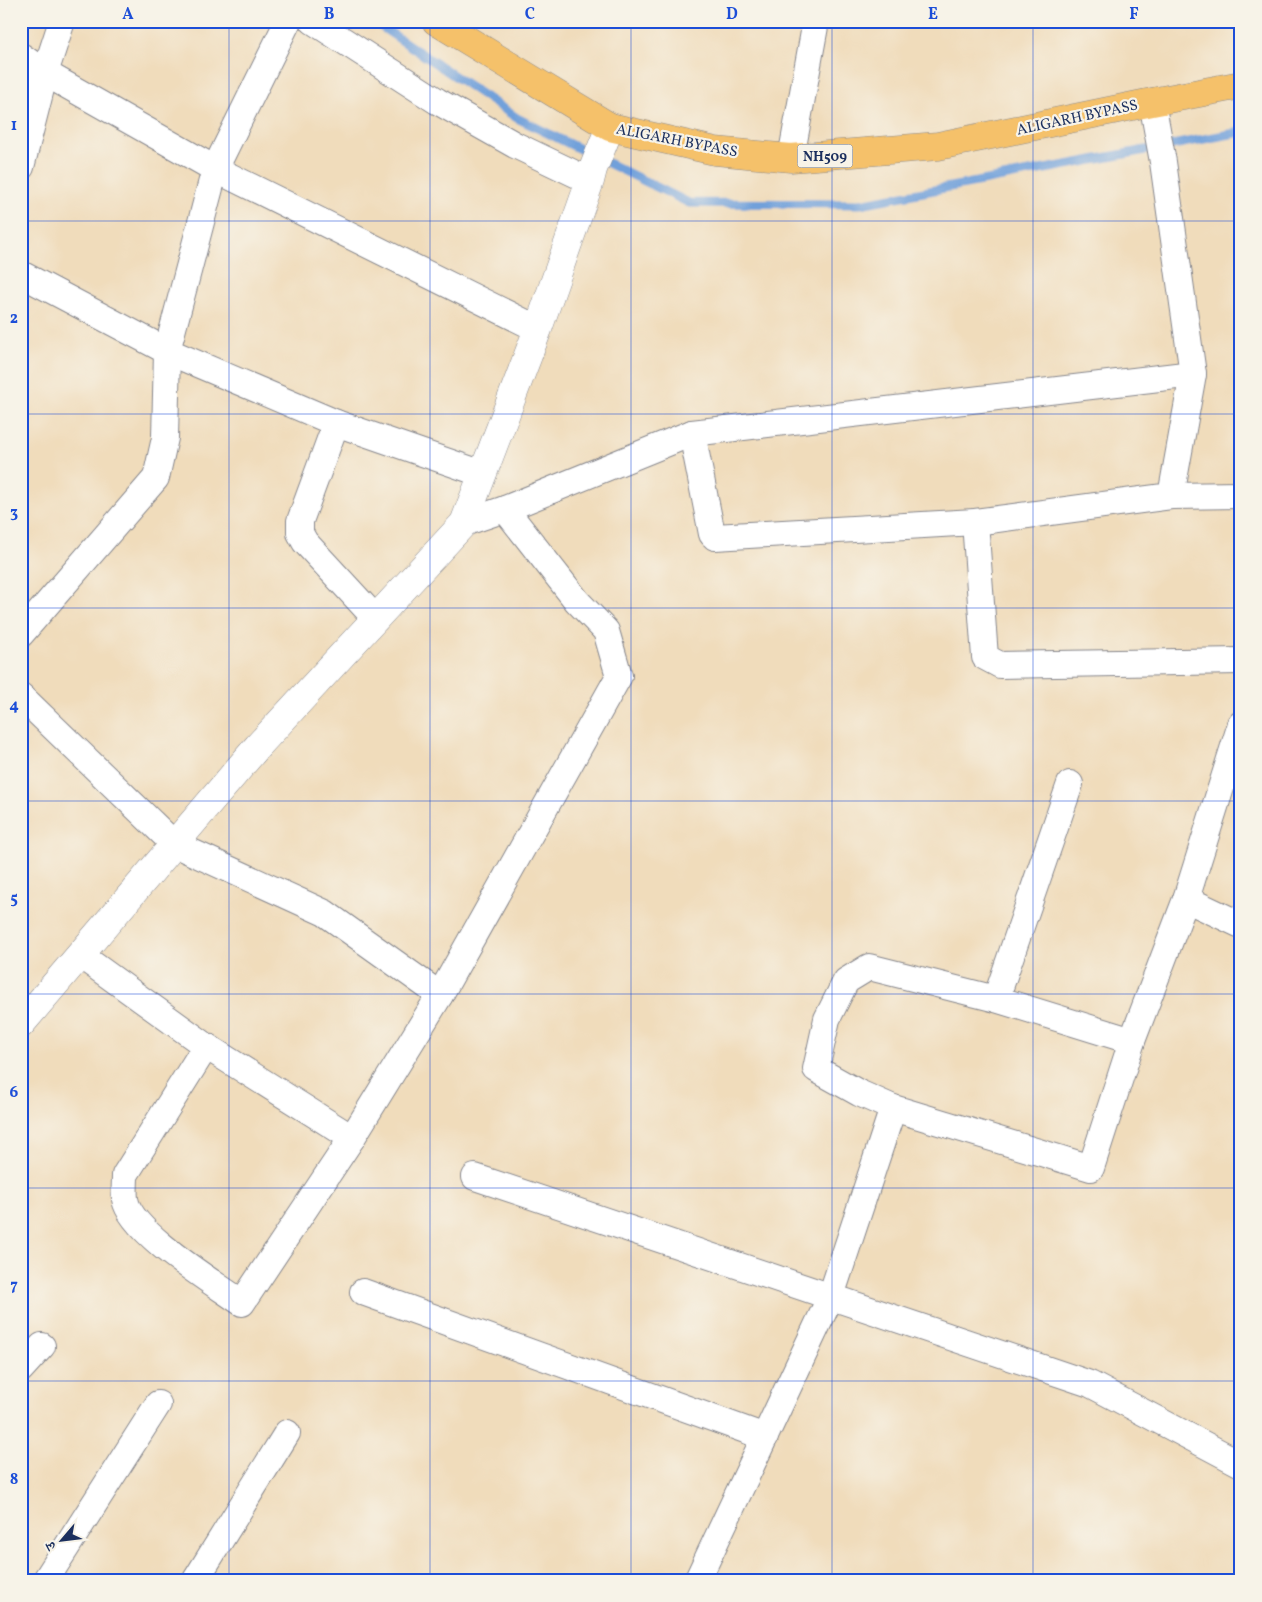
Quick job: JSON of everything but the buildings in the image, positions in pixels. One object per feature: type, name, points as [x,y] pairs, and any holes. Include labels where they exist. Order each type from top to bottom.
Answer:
[{"type":"highway","name":"ALIGARH BYPASS","points":[[436,21],[606,135],[715,151],[792,158],[938,146],[1154,112],[1241,85]]},
{"type":"street","points":[[21,168],[45,73],[62,21]]},
{"type":"street","points":[[21,634],[156,478],[165,438],[167,351],[215,169],[288,21]]},
{"type":"street","points":[[313,21],[437,101],[515,145],[591,175]]},
{"type":"street","points":[[792,158],[816,21]]},
{"type":"street","points":[[21,56],[45,73],[215,169],[538,329]]},
{"type":"street","points":[[1154,112],[1163,162],[1193,374],[1171,496]]},
{"type":"street","points":[[21,1024],[258,746],[464,523],[538,329],[606,135]]},
{"type":"street","points":[[21,274],[167,351],[336,423],[483,474]]},
{"type":"street","points":[[464,523],[506,509],[692,433],[1193,374]]},
{"type":"street","points":[[336,423],[300,521],[300,533],[305,542],[376,619]]},
{"type":"street","points":[[692,433],[712,534],[715,537],[975,522],[1171,496],[1241,495]]},
{"type":"street","points":[[206,1046],[126,1175],[125,1199],[132,1217],[155,1242],[242,1303],[352,1138],[440,995],[619,676],[606,632],[577,601],[506,509]]},
{"type":"street","points":[[975,522],[985,657],[992,661],[1000,665],[1241,661]]},
{"type":"street","points":[[21,696],[174,844],[325,913],[440,995]]},
{"type":"street","points":[[1132,1041],[996,999],[869,966],[846,982],[826,1019],[816,1069],[859,1093],[893,1108],[1091,1168],[1132,1041],[1186,899],[1241,724]]},
{"type":"street","points":[[996,999],[1070,784]]},
{"type":"street","points":[[1186,899],[1241,925]]},
{"type":"street","points":[[80,955],[206,1046],[352,1138]]},
{"type":"street","points":[[696,1581],[831,1296],[893,1108]]},
{"type":"street","points":[[475,1177],[1090,1384],[1241,1464]]},
{"type":"street","points":[[363,1292],[764,1437]]},
{"type":"street","points":[[21,1369],[42,1346]]},
{"type":"street","points":[[45,1581],[158,1404]]},
{"type":"street","points":[[195,1581],[287,1433]]},
{"type":"waterway","points":[[373,21],[517,118],[689,203],[860,204],[1241,132]]}]
